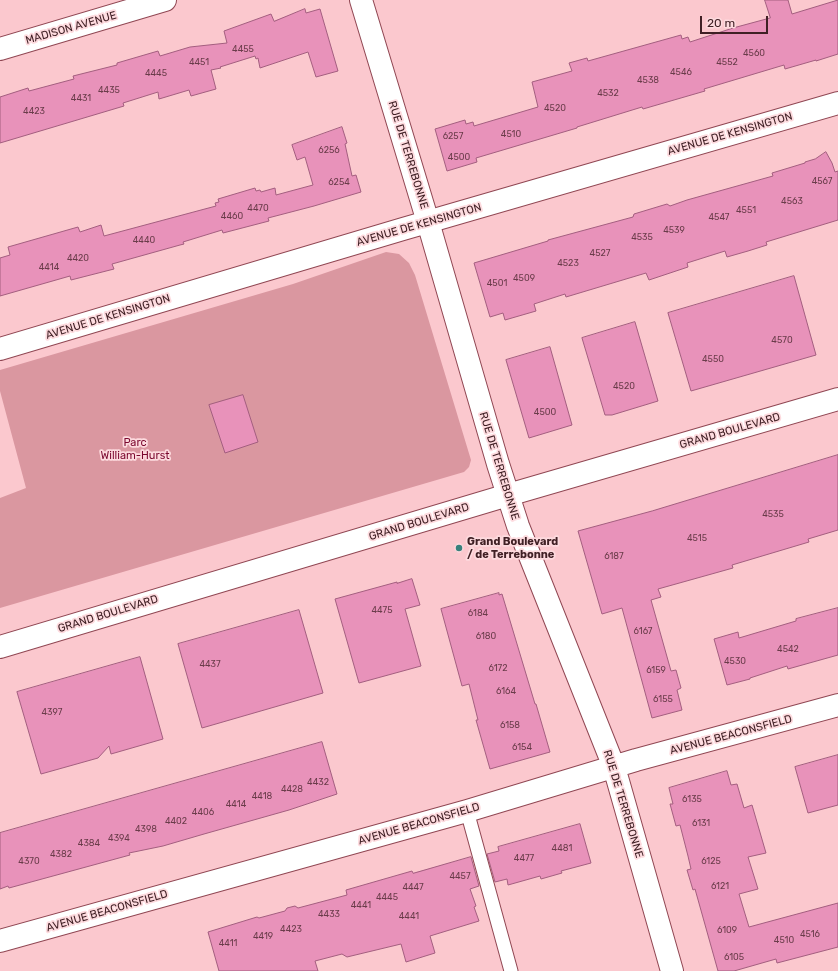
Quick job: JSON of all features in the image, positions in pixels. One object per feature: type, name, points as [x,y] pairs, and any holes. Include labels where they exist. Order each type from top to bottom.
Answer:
[{"type":"street","name":"MADISON AVENUE","points":[[0,49],[165,0]]},
{"type":"street","name":"RUE DE TERREBONNE","points":[[361,0],[508,495],[518,526],[614,767],[672,971]]},
{"type":"street","name":"AVENUE DE KENSINGTON","points":[[0,349],[428,222],[838,103]]},
{"type":"street","name":"GRAND BOULEVARD","points":[[0,647],[508,495],[838,399]]},
{"type":"street","name":"AVENUE BEACONSFIELD","points":[[0,941],[467,811],[614,767],[838,705]]},
{"type":"lane","points":[[467,811],[511,971]]},
{"type":"green space","name":"Parc William-Hurst","points":[[386,252],[399,254],[409,263],[415,275],[471,460],[469,467],[464,472],[0,608],[0,498],[26,488],[0,391],[0,370],[293,284]]},
{"type":"building","points":[[765,0],[788,0],[792,14],[838,0],[838,54],[785,69],[784,65],[704,89],[705,91],[643,109],[642,107],[476,158],[477,162],[447,171],[435,129],[465,120],[466,124],[473,122],[474,126],[538,107],[532,82],[572,71],[569,63],[587,58],[588,61],[681,35],[682,39],[688,37],[690,42],[770,18]]},
{"type":"building","points":[[305,9],[306,13],[320,9],[338,71],[316,77],[308,52],[260,68],[258,58],[256,59],[255,56],[211,70],[216,89],[191,96],[189,90],[159,99],[158,92],[123,103],[124,106],[0,143],[0,97],[28,88],[29,91],[74,79],[73,76],[117,65],[117,63],[158,51],[160,56],[190,47],[227,43],[224,31],[271,14],[274,21]]},
{"type":"building","points":[[342,127],[347,143],[345,144],[352,176],[356,175],[361,192],[268,218],[269,221],[223,233],[222,230],[183,242],[184,244],[112,264],[114,269],[71,280],[70,276],[0,296],[0,258],[10,255],[8,247],[78,227],[80,232],[101,225],[104,236],[216,206],[215,203],[219,202],[218,199],[255,188],[256,191],[260,190],[261,192],[275,188],[276,195],[313,185],[305,157],[297,160],[292,145]]},
{"type":"building","points":[[826,152],[835,172],[838,171],[838,220],[766,242],[767,245],[727,257],[725,251],[687,263],[688,267],[649,280],[646,273],[566,297],[565,294],[534,304],[536,311],[505,320],[503,313],[490,317],[474,263],[548,240],[633,217],[634,214],[667,204],[670,206],[773,176],[772,173],[805,163]]},
{"type":"building","points":[[794,276],[816,355],[691,391],[668,313]]},
{"type":"building","points":[[635,322],[658,401],[612,415],[605,415],[582,338]]},
{"type":"building","points":[[550,347],[572,425],[529,438],[506,360]]},
{"type":"building","points":[[243,395],[258,442],[225,453],[209,405]]},
{"type":"building","points":[[838,455],[838,530],[808,539],[809,542],[732,565],[733,568],[658,589],[661,597],[651,600],[671,671],[676,670],[681,688],[677,690],[682,710],[652,718],[622,608],[602,614],[578,531],[652,511]]},
{"type":"building","points":[[412,579],[420,605],[405,609],[421,666],[359,683],[335,599]]},
{"type":"building","points":[[499,593],[499,595],[502,594],[550,752],[490,769],[476,720],[478,720],[469,684],[462,686],[441,609]]},
{"type":"building","points":[[838,608],[838,655],[788,669],[787,666],[750,679],[727,685],[714,639],[738,632],[739,638],[796,621],[796,619]]},
{"type":"building","points":[[299,610],[323,693],[202,728],[178,644]]},
{"type":"building","points":[[140,657],[163,739],[111,754],[109,746],[98,758],[41,774],[17,692]]},
{"type":"building","points":[[322,742],[337,794],[289,810],[163,846],[129,853],[130,855],[9,888],[8,886],[0,889],[0,833]]},
{"type":"building","points":[[838,755],[838,805],[808,813],[795,767]]},
{"type":"building","points":[[727,771],[731,785],[737,784],[744,808],[752,805],[766,853],[748,857],[758,889],[739,894],[749,927],[838,903],[838,947],[777,963],[776,959],[734,971],[718,971],[695,889],[693,890],[687,870],[691,869],[680,825],[676,826],[670,804],[673,804],[669,788]]},
{"type":"building","points":[[580,824],[591,863],[561,871],[562,873],[541,879],[540,876],[508,885],[507,879],[495,882],[487,854],[499,851],[498,847]]},
{"type":"building","points":[[471,857],[479,886],[470,889],[479,921],[430,936],[435,953],[406,962],[401,944],[347,957],[342,954],[315,961],[318,971],[219,971],[208,932],[257,917],[259,918],[285,911],[287,908],[295,906],[298,908],[347,895],[346,890],[412,871],[413,873]]},
{"type":"place","name":"Grand Boulevard / de Terrebonne","points":[[459,548]]}]
